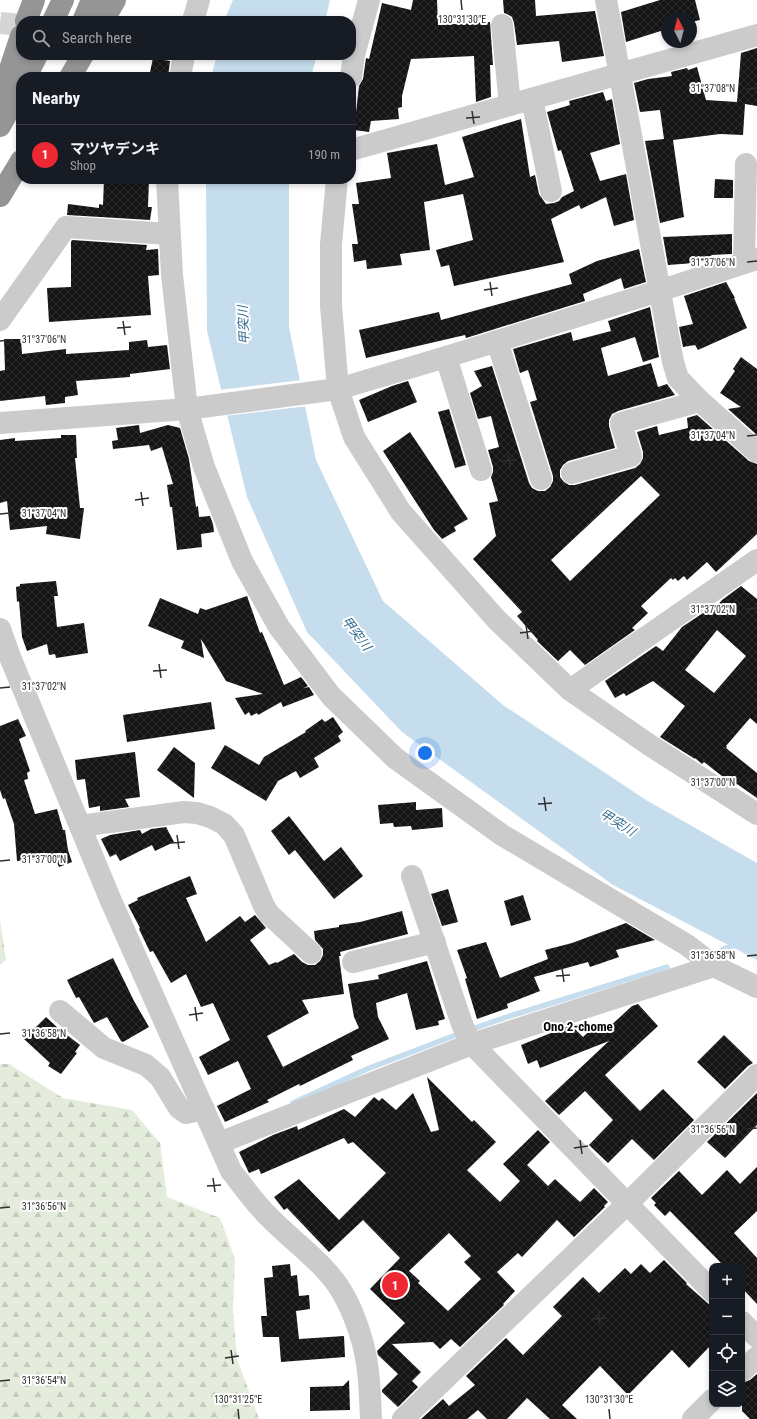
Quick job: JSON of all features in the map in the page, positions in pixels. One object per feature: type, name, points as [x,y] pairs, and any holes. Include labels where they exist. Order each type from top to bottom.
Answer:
[{"type":"highway","points":[[28,16],[34,0]]},
{"type":"highway","points":[[56,16],[63,0]]},
{"type":"highway","points":[[85,16],[92,0]]},
{"type":"highway","points":[[106,16],[116,0]]},
{"type":"highway","points":[[0,91],[9,72],[16,51]]},
{"type":"highway","points":[[28,72],[34,60]]},
{"type":"highway","points":[[59,72],[65,60]]},
{"type":"highway","points":[[73,72],[80,60]]},
{"type":"highway","points":[[0,126],[16,96]]},
{"type":"highway","points":[[0,184],[16,158]]},
{"type":"highway","points":[[0,196],[16,169]]},
{"type":"street","points":[[194,16],[199,0]]},
{"type":"street","points":[[356,48],[369,0]]},
{"type":"street","points":[[606,0],[673,362],[678,378],[757,452]]},
{"type":"street","points":[[502,24],[510,106]]},
{"type":"street","points":[[356,149],[757,35]]},
{"type":"street","points":[[181,72],[183,60]]},
{"type":"street","points":[[352,72],[353,60]]},
{"type":"street","points":[[532,99],[551,191]]},
{"type":"street","points":[[0,423],[187,408],[338,389],[660,291],[750,261],[746,164]]},
{"type":"street","points":[[167,184],[172,275],[187,408],[204,467],[242,561],[279,627],[331,696],[395,758],[502,835],[687,945],[714,966],[757,987]]},
{"type":"street","points":[[337,184],[331,244],[331,306],[338,389],[354,438],[401,512],[497,620],[570,690],[648,744],[757,814]]},
{"type":"street","points":[[0,320],[66,227],[169,234]]},
{"type":"street","points":[[497,341],[541,479]]},
{"type":"street","points":[[446,357],[481,470]]},
{"type":"street","points":[[572,473],[631,456],[621,424],[700,400]]},
{"type":"street","points":[[570,690],[757,560]]},
{"type":"street","points":[[0,629],[5,659],[231,1171],[268,1216],[324,1268],[342,1292],[353,1316],[367,1363],[371,1419]]},
{"type":"street","points":[[80,826],[184,812],[197,813],[210,817],[224,824],[234,835],[264,906],[269,914],[311,953]]},
{"type":"street","points":[[412,876],[467,1035],[627,1204],[709,1288]]},
{"type":"street","points":[[353,962],[435,942]]},
{"type":"street","points":[[219,1143],[467,1035],[714,966]]},
{"type":"street","points":[[60,1011],[104,1048],[146,1065],[160,1077],[179,1108],[186,1113],[204,1109]]},
{"type":"street","points":[[403,1419],[627,1204],[757,1075]]},
{"type":"street","points":[[745,1325],[757,1337]]},
{"type":"street","points":[[745,1368],[757,1357]]},
{"type":"street","points":[[693,1419],[709,1403]]},
{"type":"green space","points":[[0,920],[6,960],[0,965]]},
{"type":"green space","points":[[0,1064],[9,1064],[63,1098],[132,1110],[160,1143],[167,1197],[220,1218],[235,1259],[233,1309],[237,1359],[259,1419],[0,1419]]},
{"type":"water","points":[[233,0],[330,0],[326,16],[226,16]]},
{"type":"water","points":[[216,60],[316,60],[312,72],[212,72]]},
{"type":"water","name":"甲突川","points":[[206,184],[289,184],[289,327],[316,460],[383,601],[503,705],[646,800],[757,863],[757,960],[613,885],[402,732],[307,632],[247,497],[207,331]]},
{"type":"pier","points":[[302,380],[308,406],[225,416],[219,390]]},
{"type":"building","points":[[413,0],[437,0],[438,25],[490,22],[493,65],[490,65],[491,97],[476,102],[474,56],[411,59],[402,96],[402,107],[398,108],[399,119],[371,121],[369,132],[356,130],[356,112],[359,86],[363,79],[366,58],[369,59],[382,3],[411,10]]},
{"type":"building","points":[[503,0],[535,0],[536,16],[595,11],[604,56],[562,62],[559,41],[517,45],[514,23],[512,17],[504,13]]},
{"type":"building","points":[[660,0],[695,0],[700,20],[697,21],[697,12],[661,12],[661,31],[626,42],[621,12]]},
{"type":"building","points":[[757,48],[757,106],[745,104],[743,135],[720,134],[673,140],[684,217],[660,223],[645,141],[664,139],[660,110],[640,112],[634,83],[648,79],[672,76],[671,72],[687,68],[688,70],[697,67],[706,100],[737,102],[741,53]]},
{"type":"building","points":[[153,60],[170,61],[169,72],[150,72]]},
{"type":"building","points":[[603,92],[606,101],[612,99],[620,144],[590,153],[600,181],[626,174],[634,220],[614,226],[606,197],[581,209],[579,205],[551,219],[564,262],[454,286],[449,265],[441,267],[436,250],[473,240],[463,194],[424,202],[430,250],[400,254],[402,265],[367,269],[366,260],[354,262],[352,244],[358,244],[352,204],[359,204],[356,183],[391,178],[387,153],[437,144],[445,185],[474,177],[462,137],[521,119],[530,177],[535,175],[539,194],[546,204],[554,203],[574,191],[561,150],[558,151],[547,112],[570,105],[569,101]]},
{"type":"building","points":[[715,179],[733,180],[733,198],[714,198]]},
{"type":"building","points":[[104,184],[149,184],[148,207],[152,207],[150,220],[67,215],[68,204],[99,208],[99,204],[103,205]]},
{"type":"building","points":[[732,234],[732,254],[711,255],[714,260],[708,262],[668,265],[663,237]]},
{"type":"building","points":[[72,240],[147,245],[146,250],[158,249],[159,275],[148,276],[151,315],[49,322],[47,288],[71,287]]},
{"type":"building","points":[[639,249],[646,282],[624,289],[621,278],[583,294],[585,301],[466,338],[465,335],[366,358],[359,330],[439,312],[441,320],[572,284],[569,274],[597,261]]},
{"type":"building","points":[[726,282],[735,298],[747,328],[698,350],[695,345],[683,347],[679,327],[693,324],[684,296]]},
{"type":"building","points":[[650,307],[659,357],[643,362],[635,337],[601,348],[608,376],[651,363],[658,387],[667,384],[675,395],[612,414],[609,420],[609,426],[615,448],[568,461],[560,470],[560,477],[569,485],[575,485],[635,468],[640,464],[643,458],[643,452],[637,432],[657,426],[659,435],[688,428],[687,418],[697,415],[749,461],[757,464],[757,534],[716,572],[707,562],[687,580],[684,576],[678,581],[675,578],[673,580],[671,578],[641,606],[648,613],[632,628],[635,630],[585,665],[570,650],[558,661],[537,641],[538,640],[517,616],[522,612],[473,559],[496,536],[489,503],[498,501],[491,477],[493,467],[488,450],[499,447],[491,416],[478,419],[470,393],[482,386],[474,371],[492,366],[529,483],[532,488],[538,491],[545,491],[550,487],[553,481],[553,476],[530,402],[537,400],[528,370],[520,373],[513,349],[571,332],[573,341],[611,331],[608,321]],"holes":[[[641,476],[660,495],[570,581],[551,560]]]},
{"type":"building","points":[[4,339],[21,339],[22,354],[66,349],[66,354],[129,350],[129,342],[147,340],[148,347],[167,345],[170,369],[130,374],[130,377],[76,381],[78,395],[65,397],[65,403],[46,405],[45,396],[0,401],[0,371],[5,370]]},
{"type":"building","points":[[741,357],[757,369],[757,435],[728,409],[741,407],[720,393],[735,371],[733,369]]},
{"type":"building","points":[[408,381],[417,402],[368,422],[359,400]]},
{"type":"building","points":[[449,409],[466,465],[455,468],[438,412]]},
{"type":"building","points":[[139,425],[140,433],[168,425],[180,428],[189,459],[196,507],[198,506],[199,517],[210,516],[213,524],[214,532],[201,534],[202,547],[177,550],[172,507],[170,507],[167,485],[173,484],[162,447],[151,451],[149,445],[113,449],[112,441],[118,440],[116,428]]},
{"type":"building","points":[[410,432],[468,519],[454,527],[456,531],[442,539],[434,530],[383,451]]},
{"type":"building","points":[[61,435],[76,435],[77,458],[75,458],[80,508],[84,508],[80,539],[46,534],[47,526],[10,530],[7,501],[0,503],[0,440],[15,438],[15,441],[61,438]]},
{"type":"building","points":[[56,581],[58,596],[54,596],[57,627],[84,623],[88,653],[56,658],[55,654],[49,655],[47,644],[27,651],[22,637],[19,601],[17,602],[16,587],[20,586],[20,584]]},
{"type":"building","points":[[741,586],[757,599],[757,724],[750,718],[726,746],[726,748],[757,773],[757,798],[737,784],[736,785],[727,780],[704,762],[702,764],[695,758],[660,737],[685,706],[653,681],[626,696],[624,693],[615,698],[605,681],[656,646],[663,651],[682,627],[706,611],[710,614],[722,600]],"holes":[[[717,630],[746,656],[714,693],[685,670]]]},
{"type":"building","points":[[247,596],[260,633],[262,632],[284,685],[301,677],[308,686],[304,688],[309,687],[314,695],[283,707],[281,702],[258,715],[257,713],[251,716],[249,712],[245,715],[235,698],[263,694],[226,681],[201,639],[204,658],[181,648],[184,641],[148,626],[160,598],[198,614],[200,608],[206,610]]},
{"type":"building","points":[[211,702],[215,729],[127,742],[123,715]]},
{"type":"building","points":[[333,717],[343,732],[338,736],[341,741],[314,758],[319,767],[300,778],[296,771],[278,781],[266,801],[211,768],[225,745],[259,765],[264,757],[306,732],[305,731],[322,719],[325,722]]},
{"type":"building","points":[[18,719],[26,736],[19,739],[30,771],[27,773],[28,779],[24,780],[35,814],[57,809],[63,830],[65,830],[68,850],[72,862],[59,867],[55,858],[17,861],[14,824],[5,798],[3,799],[0,790],[0,726]]},
{"type":"building","points":[[174,747],[195,763],[194,798],[157,770]]},
{"type":"building","points":[[135,752],[140,797],[125,799],[129,807],[100,811],[100,806],[89,808],[85,779],[77,780],[75,760]]},
{"type":"building","points":[[416,802],[416,810],[442,808],[443,827],[412,830],[411,826],[394,827],[393,823],[380,824],[378,805]]},
{"type":"building","points":[[289,816],[324,861],[341,847],[363,876],[334,899],[295,850],[289,855],[271,831]]},
{"type":"building","points":[[166,827],[174,842],[155,851],[152,845],[120,861],[116,854],[110,857],[101,839],[110,835],[140,830],[142,834],[151,829]]},
{"type":"building","points":[[190,876],[197,894],[186,898],[206,942],[240,916],[245,922],[255,915],[266,928],[250,940],[269,965],[276,962],[277,963],[294,954],[302,962],[308,965],[315,965],[320,961],[323,955],[323,949],[315,940],[314,931],[339,927],[339,925],[360,922],[402,911],[408,934],[340,952],[341,956],[339,956],[344,994],[302,1000],[309,1013],[267,1036],[283,1067],[359,1028],[354,1017],[348,984],[379,979],[378,975],[427,961],[445,1019],[438,1021],[439,1025],[416,1030],[407,993],[376,1003],[378,1017],[389,1039],[351,1056],[353,1060],[300,1086],[299,1084],[267,1100],[269,1102],[225,1122],[217,1106],[251,1089],[238,1061],[208,1075],[199,1057],[230,1040],[213,1003],[201,1007],[186,974],[171,983],[153,951],[150,952],[128,905],[138,900],[137,898]]},
{"type":"building","points":[[448,889],[458,922],[442,926],[431,894]]},
{"type":"building","points":[[523,895],[531,920],[511,926],[504,901]]},
{"type":"building","points":[[626,923],[655,940],[616,950],[619,957],[590,967],[588,962],[534,977],[540,991],[507,1004],[508,1008],[477,1019],[465,979],[467,978],[457,950],[486,942],[500,978],[548,959],[545,950],[572,943]]},
{"type":"building","points":[[113,958],[134,1001],[149,1027],[123,1042],[107,1017],[94,1023],[79,997],[76,998],[67,980]]},
{"type":"building","points":[[638,1004],[658,1026],[605,1075],[640,1111],[663,1089],[694,1120],[654,1160],[632,1139],[608,1163],[589,1145],[613,1120],[585,1091],[559,1115],[545,1101],[609,1041],[540,1068],[537,1060],[528,1064],[521,1045],[571,1025],[583,1037],[599,1022],[606,1030],[632,1006]]},
{"type":"building","points":[[46,1017],[80,1045],[75,1052],[77,1053],[61,1074],[48,1066],[50,1063],[24,1039]]},
{"type":"building","points":[[724,1035],[753,1063],[748,1066],[725,1089],[697,1062]]},
{"type":"building","points":[[427,1077],[472,1122],[474,1120],[496,1142],[467,1170],[500,1202],[520,1181],[503,1164],[538,1130],[550,1142],[527,1165],[548,1186],[555,1179],[580,1202],[594,1188],[608,1202],[604,1206],[605,1207],[574,1237],[557,1220],[522,1257],[518,1253],[497,1272],[515,1291],[503,1304],[504,1305],[460,1347],[451,1339],[440,1349],[433,1342],[392,1344],[421,1372],[412,1381],[418,1387],[398,1407],[382,1392],[382,1390],[398,1374],[378,1355],[377,1351],[405,1323],[370,1289],[400,1258],[363,1220],[329,1252],[287,1208],[284,1210],[274,1197],[299,1179],[339,1220],[386,1173],[353,1142],[348,1144],[344,1138],[261,1174],[259,1169],[249,1173],[239,1152],[273,1135],[297,1126],[298,1130],[344,1109],[355,1117],[374,1097],[379,1101],[382,1098],[396,1110],[413,1093],[431,1132],[439,1130]],"holes":[[[449,1233],[471,1256],[464,1262],[481,1279],[448,1311],[418,1283],[420,1281],[409,1271]]]},
{"type":"building","points":[[757,1093],[757,1125],[725,1158],[707,1142]]},
{"type":"building","points":[[757,1167],[757,1211],[734,1233],[757,1258],[757,1304],[745,1291],[745,1263],[721,1263],[670,1211],[665,1216],[654,1205],[656,1203],[651,1198],[679,1171],[702,1195],[727,1170],[740,1184]]},
{"type":"building","points":[[664,1260],[687,1283],[686,1284],[709,1304],[709,1347],[689,1368],[672,1350],[628,1395],[600,1366],[562,1405],[577,1419],[550,1419],[527,1398],[507,1419],[487,1419],[478,1410],[467,1419],[421,1419],[443,1399],[449,1406],[475,1385],[466,1376],[506,1338],[523,1355],[562,1316],[553,1307],[583,1277],[599,1293],[625,1268],[631,1274],[641,1264],[650,1273]]},
{"type":"building","points":[[290,1264],[291,1276],[297,1275],[299,1296],[309,1295],[310,1309],[296,1311],[299,1339],[344,1336],[345,1357],[281,1362],[279,1337],[263,1337],[261,1316],[267,1316],[264,1278],[273,1277],[272,1266]]},
{"type":"building","points":[[757,1374],[757,1419],[750,1419],[742,1411],[742,1407],[745,1407],[745,1382]]},
{"type":"building","points":[[349,1380],[350,1410],[310,1411],[310,1387],[343,1386]]},
{"type":"waterway","points":[[723,949],[738,944]]},
{"type":"waterway","points":[[469,1030],[667,967]]},
{"type":"waterway","points":[[293,1103],[367,1069],[461,1033]]},
{"type":"tunnel","points":[[0,23],[16,25]]},
{"type":"place","name":"マツヤデンキ","points":[[395,1285]]},
{"type":"district","name":"Ono 2-chome","points":[[578,1026]]}]
